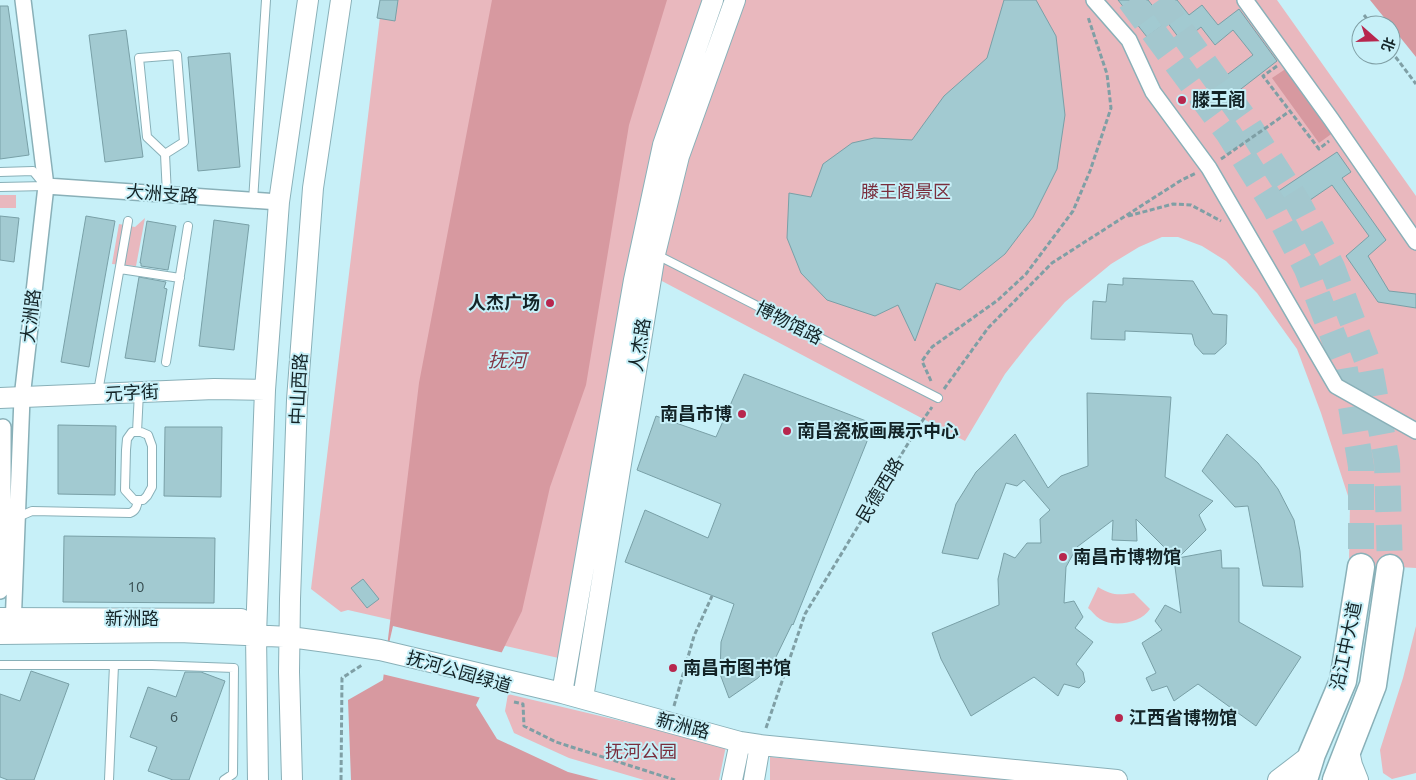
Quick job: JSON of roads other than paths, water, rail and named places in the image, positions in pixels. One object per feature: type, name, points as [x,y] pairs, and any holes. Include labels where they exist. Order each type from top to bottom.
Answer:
[{"type":"highway","name":"沿江中大道","points":[[1304,780],[1312,754],[1343,681],[1361,567]]},
{"type":"highway","name":"沿江中大道","points":[[1336,780],[1373,686],[1390,568]]},
{"type":"main road","name":"中山西路","points":[[258,780],[256,635],[265,390],[279,202],[308,0]]},
{"type":"main road","name":"中山西路","points":[[292,780],[289,672],[297,400],[313,188],[341,0]]},
{"type":"main road","name":"人杰路","points":[[583,698],[663,145],[713,0]]},
{"type":"main road","name":"人杰路","points":[[562,693],[634,280],[648,251],[679,156],[735,0]]},
{"type":"main road","name":"元字街","points":[[0,398],[214,389],[265,390]]},
{"type":"main road","name":"新洲路","points":[[6,626],[290,637],[380,650],[583,698],[740,742],[1117,780]]},
{"type":"main road","points":[[732,780],[740,742]]},
{"type":"main road","points":[[754,780],[760,745]]},
{"type":"main road","points":[[1348,747],[1358,780]]},
{"type":"main road","points":[[1278,780],[1312,754]]},
{"type":"street","name":"大洲路","points":[[6,626],[17,518],[22,398],[46,186],[23,0]]},
{"type":"street","points":[[1094,0],[1129,40],[1153,92],[1209,168],[1336,386],[1416,431]]},
{"type":"street","points":[[1245,0],[1331,119],[1416,242]]},
{"type":"street","name":"大洲支路","points":[[46,186],[279,202]]},
{"type":"street","points":[[1395,420],[1416,418]]},
{"type":"street","points":[[0,591],[3,587],[3,427]]},
{"type":"lane","points":[[253,201],[266,0]]},
{"type":"lane","points":[[165,154],[184,142],[177,55],[139,58],[148,137],[165,154],[167,195]]},
{"type":"lane","points":[[0,172],[33,171],[46,186]]},
{"type":"lane","points":[[0,188],[46,186]]},
{"type":"lane","points":[[98,394],[128,221]]},
{"type":"lane","points":[[166,362],[188,226]]},
{"type":"lane","name":"博物馆路","points":[[648,251],[938,398]]},
{"type":"lane","points":[[120,269],[180,278]]},
{"type":"lane","points":[[137,432],[139,392]]},
{"type":"lane","points":[[132,432],[148,434],[152,446],[152,487],[147,496],[142,500],[138,500],[134,500],[125,490],[127,439],[132,432]]},
{"type":"lane","points":[[17,518],[32,511],[130,513],[134,512],[138,500]]},
{"type":"lane","points":[[0,665],[234,668],[233,774],[224,780]]},
{"type":"lane","points":[[109,780],[114,665]]},
{"type":"water","name":"抚河","points":[[492,0],[667,0],[629,125],[586,385],[550,487],[522,611],[476,705],[497,739],[568,772],[599,780],[351,780],[348,700],[383,680],[419,383]]},
{"type":"water","points":[[1370,0],[1416,0],[1416,57],[1401,38],[1401,15],[1382,15]]},
{"type":"water","points":[[1287,68],[1334,132],[1319,143],[1272,78]]},
{"type":"tunnel","points":[[1130,0],[1229,134],[1274,206],[1307,269],[1344,364],[1361,466],[1361,567]]},
{"type":"tunnel","points":[[1159,0],[1243,117],[1298,203],[1332,267],[1370,368],[1387,462],[1390,568]]},
{"type":"place","name":"滕王阁","points":[[1182,100]]},
{"type":"place","name":"人杰广场","points":[[550,303]]},
{"type":"place","name":"南昌市博","points":[[742,414]]},
{"type":"place","name":"南昌瓷板画展示中心","points":[[787,431]]},
{"type":"place","name":"南昌市博物馆","points":[[1063,557]]},
{"type":"place","name":"南昌市图书馆","points":[[673,668]]},
{"type":"place","name":"江西省博物馆","points":[[1119,718]]},
{"type":"park label","name":"滕王阁景区","points":[[906,192]]},
{"type":"park label","name":"抚河公园","points":[[641,752]]}]
